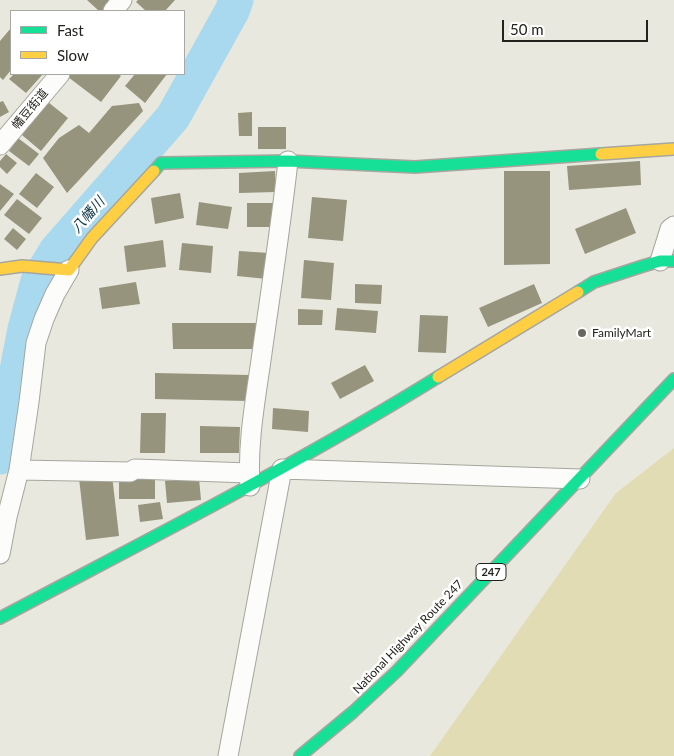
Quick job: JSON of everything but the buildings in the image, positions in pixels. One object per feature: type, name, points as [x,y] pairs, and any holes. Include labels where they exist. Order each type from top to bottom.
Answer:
[{"type":"main road","points":[[0,269],[22,266],[68,270],[92,238],[161,163],[288,161],[415,167],[674,149]]},
{"type":"main road","points":[[0,618],[249,479],[282,469],[395,404],[594,282],[622,272],[667,261]]},
{"type":"main road","name":"National Highway Route 247","points":[[300,756],[353,712],[397,670],[674,378]]},
{"type":"street","points":[[114,10],[122,0]]},
{"type":"street","name":"幡豆街道","points":[[0,145],[59,75]]},
{"type":"street","points":[[19,470],[130,472],[135,469],[249,479],[253,420],[288,161]]},
{"type":"street","points":[[667,261],[670,229],[674,226]]},
{"type":"street","points":[[0,554],[19,470],[36,343],[54,294],[68,270]]},
{"type":"street","points":[[228,756],[282,469],[580,479]]},
{"type":"shaded area","points":[[674,448],[674,756],[430,756],[616,493]]},
{"type":"waterway","name":"八幡川","points":[[0,457],[25,329],[38,281],[56,251],[173,117],[232,11],[236,0]]},
{"type":"traffic: fast","points":[[154,171],[161,163],[288,161],[415,167],[601,154]]},
{"type":"traffic: fast","points":[[578,292],[594,282],[643,266],[660,261],[674,261]]},
{"type":"traffic: fast","points":[[0,618],[276,471],[438,377]]},
{"type":"traffic: fast","points":[[300,756],[353,712],[397,671],[674,379]]},
{"type":"traffic: slow","points":[[601,154],[674,149]]},
{"type":"traffic: slow","points":[[0,269],[22,266],[69,270],[92,238],[154,171]]},
{"type":"traffic: slow","points":[[438,377],[578,292]]},
{"type":"place","name":"FamilyMart","points":[[582,333]]}]
